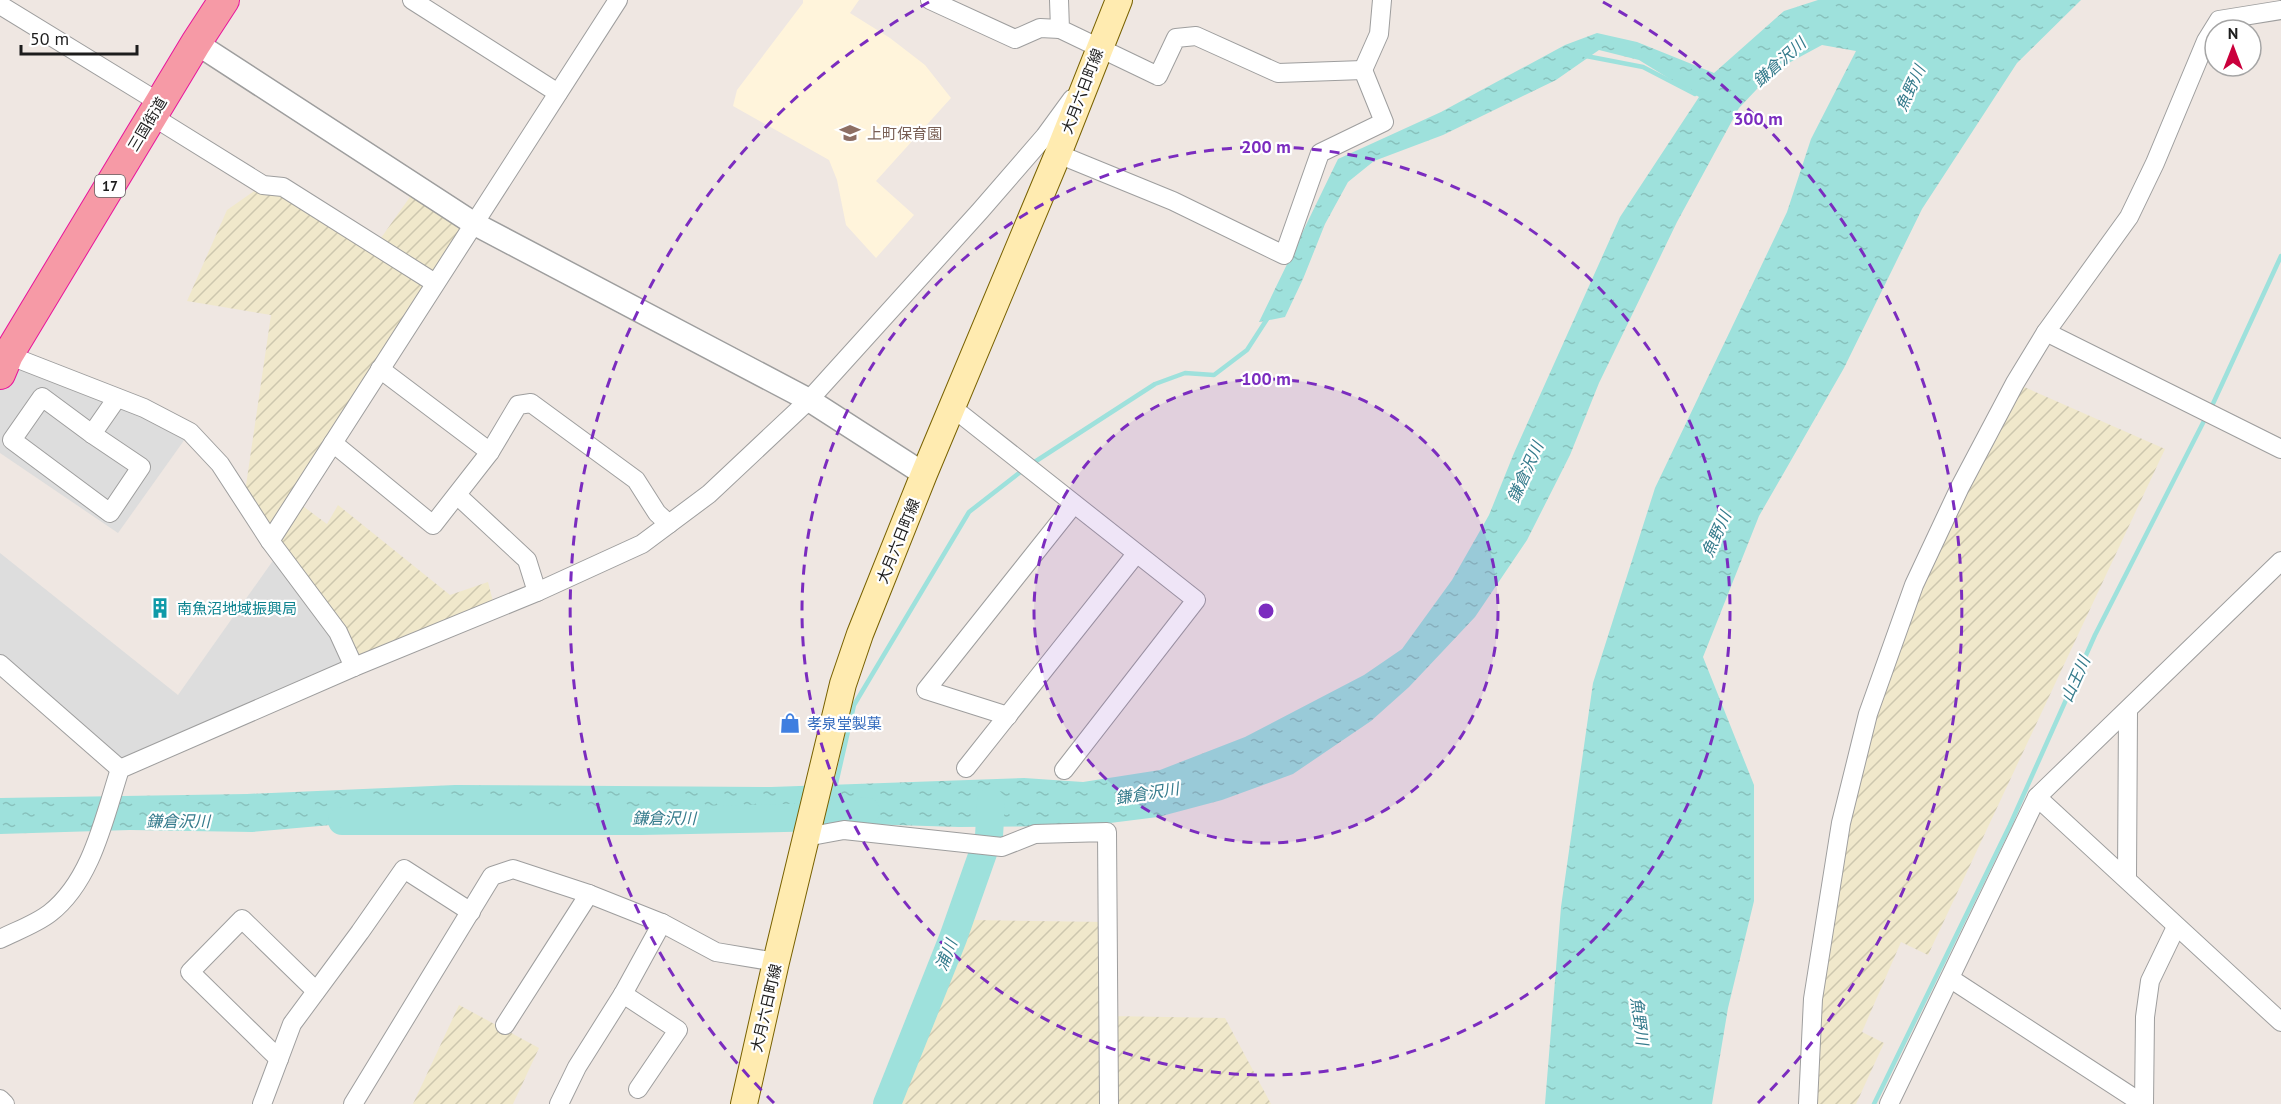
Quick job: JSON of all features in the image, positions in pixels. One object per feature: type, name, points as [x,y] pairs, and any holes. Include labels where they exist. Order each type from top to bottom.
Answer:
[{"type":"highway","name":"三国街道","points":[[3,360],[224,0]]},
{"type":"main road","name":"大月六日町線","points":[[744,1104],[843,684],[860,634],[924,474],[1058,154],[1119,0]]},
{"type":"street","points":[[412,0],[558,93]]},
{"type":"street","points":[[270,541],[618,0]]},
{"type":"street","points":[[930,0],[1015,39],[1040,28],[1060,29],[1098,49],[1158,75],[1176,38],[1196,36],[1278,73],[1363,70]]},
{"type":"street","points":[[1059,0],[1060,29]]},
{"type":"street","points":[[1058,154],[1173,201],[1284,255],[1320,153],[1384,122],[1363,70],[1379,34],[1382,0]]},
{"type":"street","points":[[0,4],[263,185],[283,187],[435,283]]},
{"type":"street","points":[[1808,1104],[1813,999],[1841,823],[1868,714],[1914,585],[1960,487],[2015,383],[2046,332],[2129,217],[2155,163],[2206,41],[2219,20],[2281,10]]},
{"type":"street","points":[[196,43],[473,223],[809,400],[924,474]]},
{"type":"street","points":[[0,939],[49,914],[77,886],[94,845],[120,769],[354,667],[537,592],[642,543],[709,494],[809,400],[1030,153],[1087,79]]},
{"type":"street","points":[[2046,332],[2281,449]]},
{"type":"street","points":[[3,360],[144,408],[190,432],[220,464],[270,541],[338,632],[354,667]]},
{"type":"street","points":[[380,369],[490,452]]},
{"type":"street","points":[[42,396],[92,434],[141,466],[110,513],[12,440],[42,396]]},
{"type":"street","points":[[92,434],[117,398]]},
{"type":"street","points":[[333,443],[434,525],[490,452],[518,405],[531,403],[636,480],[657,513],[669,524]]},
{"type":"street","points":[[953,408],[1196,600],[1064,770]]},
{"type":"street","points":[[457,495],[527,560],[537,592]]},
{"type":"street","points":[[1008,716],[926,690],[1074,504]]},
{"type":"street","points":[[966,768],[1136,554]]},
{"type":"street","points":[[1889,1104],[2037,797],[2281,561]]},
{"type":"street","points":[[0,664],[120,769]]},
{"type":"street","points":[[2127,878],[2128,711]]},
{"type":"street","points":[[2037,797],[2281,1022]]},
{"type":"street","points":[[806,837],[844,830],[1002,847],[1035,834],[1107,832],[1109,1104]]},
{"type":"street","points":[[262,1104],[291,1024],[404,869],[471,912]]},
{"type":"street","points":[[353,1104],[492,876],[513,869],[589,894],[662,923],[716,952],[776,962]]},
{"type":"street","points":[[505,1025],[589,894]]},
{"type":"street","points":[[279,1059],[190,972],[242,919],[316,991]]},
{"type":"street","points":[[559,1104],[577,1067],[623,994],[662,923]]},
{"type":"street","points":[[2143,1104],[2145,1017],[2150,981],[2176,927]]},
{"type":"street","points":[[1951,979],[2143,1104]]},
{"type":"street","points":[[623,994],[678,1030],[638,1089]]},
{"type":"street","points":[[0,1099],[5,1104]]},
{"type":"shaded area","name":"上町保育園","points":[[803,0],[859,0],[850,13],[890,38],[925,65],[951,98],[876,181],[914,215],[876,258],[846,225],[837,180],[829,160],[733,106],[737,90]]},
{"type":"shaded area","points":[[263,185],[376,245],[417,187],[473,223],[296,501],[327,524],[338,505],[450,595],[488,582],[495,609],[354,667],[244,499],[271,315],[187,301],[227,210]]},
{"type":"shaded area","points":[[8,355],[190,432],[118,533],[0,453],[0,374]]},
{"type":"shaded area","points":[[2015,383],[2165,449],[1928,955],[1901,942],[1862,1032],[1884,1043],[1856,1104],[1808,1104],[1841,823],[1914,585]]},
{"type":"shaded area","points":[[279,552],[354,667],[120,769],[0,664],[0,553],[178,695]]},
{"type":"shaded area","points":[[972,920],[1107,922],[1109,1016],[1225,1018],[1271,1104],[901,1104]]},
{"type":"shaded area","points":[[459,1005],[539,1048],[513,1104],[413,1104]]},
{"type":"water","name":"魚野川","points":[[1818,0],[2081,0],[2017,63],[1922,209],[1844,368],[1759,516],[1703,657],[1754,785],[1754,901],[1728,1008],[1712,1104],[1545,1104],[1561,907],[1593,683],[1655,488],[1787,212],[1811,139],[1856,51],[1822,45],[1774,71],[1739,108],[1677,222],[1599,383],[1570,455],[1527,540],[1475,617],[1409,687],[1371,721],[1293,774],[1222,800],[1158,817],[1086,826],[959,827],[863,824],[773,811],[456,814],[252,832],[130,830],[0,834],[0,798],[247,794],[455,785],[771,787],[1024,778],[1083,782],[1160,770],[1245,737],[1364,675],[1402,649],[1452,580],[1489,515],[1514,453],[1620,217],[1699,97],[1639,60],[1599,50],[1556,80],[1443,135],[1374,161],[1348,182],[1325,224],[1285,317],[1259,322],[1338,159],[1441,112],[1565,45],[1597,33],[1637,42],[1714,73],[1784,11]]},
{"type":"waterway","points":[[1586,56],[1643,67],[1695,94]]},
{"type":"waterway","name":"山王川","points":[[2211,408],[2281,256]]},
{"type":"waterway","points":[[1033,463],[1155,384],[1185,373],[1214,375],[1247,350],[1269,316]]},
{"type":"waterway","name":"山王川","points":[[1874,1104],[2010,825],[2095,635],[2207,415]]},
{"type":"waterway","points":[[835,788],[854,705],[969,512],[1023,470]]},
{"type":"waterway","name":"浦川","points":[[887,1104],[953,938],[989,836],[991,802]]},
{"type":"waterway","name":"鎌倉沢川","points":[[342,821],[641,821],[829,817],[866,811]]},
{"type":"place","name":"上町保育園","points":[[850,133]]},
{"type":"place","name":"南魚沼地域振興局","points":[[160,608]]},
{"type":"place","name":"孝泉堂製菓","points":[[790,723]]}]
